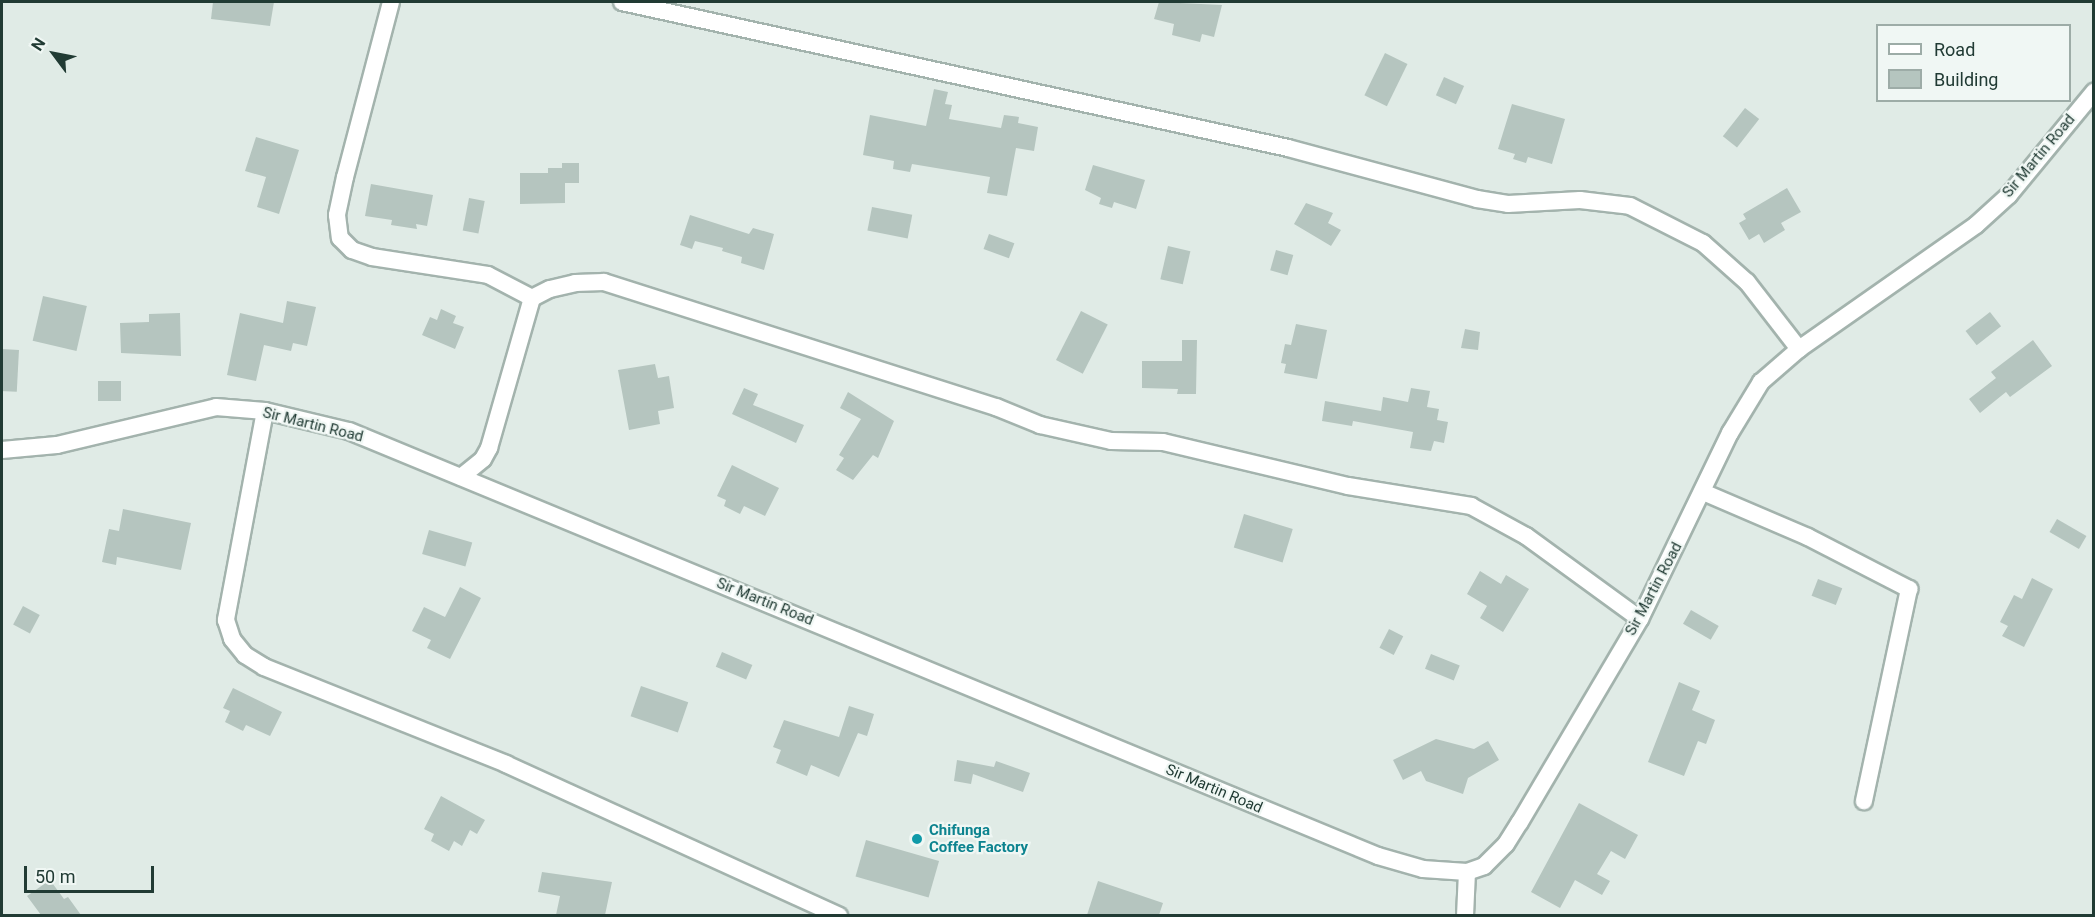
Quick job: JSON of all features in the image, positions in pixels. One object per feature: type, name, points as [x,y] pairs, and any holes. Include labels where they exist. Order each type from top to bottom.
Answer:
[{"type":"street","points":[[392,2],[345,177],[337,215],[339,238],[351,250],[372,257],[488,275],[532,298]]},
{"type":"street","points":[[622,2],[1266,143],[1477,200],[1508,204],[1580,200],[1630,206],[1668,222],[1712,251],[1747,282],[1799,349]]},
{"type":"street","name":"Sir Martin Road","points":[[2,450],[57,445],[216,407],[265,411],[349,431],[1378,856],[1423,869],[1467,872],[1484,866],[1506,844],[1640,619],[1743,408],[1761,382],[1799,349],[1944,244],[1976,225],[2009,195],[2094,92]]},
{"type":"street","points":[[461,477],[483,459],[489,448],[532,298],[550,289],[575,283],[604,282],[996,407],[1040,425],[1111,441],[1163,442],[1348,486],[1471,506],[1526,536],[1640,619]]},
{"type":"street","points":[[265,411],[226,620],[232,639],[245,655],[264,667],[516,768],[839,915]]},
{"type":"street","points":[[1703,492],[1817,541],[1909,589],[1864,801]]},
{"type":"street","points":[[1466,915],[1467,872]]},
{"type":"building","points":[[213,2],[274,2],[270,26],[211,19]]},
{"type":"building","points":[[1159,2],[1222,5],[1214,37],[1202,34],[1200,42],[1172,35],[1174,24],[1154,19]]},
{"type":"building","points":[[1385,53],[1407,64],[1387,106],[1364,95]]},
{"type":"building","points":[[1444,77],[1464,86],[1456,104],[1436,95]]},
{"type":"building","points":[[934,89],[948,92],[945,104],[952,105],[949,119],[1001,128],[1004,115],[1019,117],[1018,123],[1038,127],[1034,151],[1016,148],[1007,196],[987,193],[990,177],[912,164],[910,172],[893,169],[894,161],[863,155],[870,115],[926,126]]},
{"type":"building","points":[[1512,104],[1565,119],[1552,164],[1528,157],[1526,163],[1513,159],[1515,154],[1498,149]]},
{"type":"building","points":[[1745,108],[1759,119],[1737,147],[1723,136]]},
{"type":"building","points":[[256,137],[299,150],[279,214],[257,207],[266,177],[245,171]]},
{"type":"building","points":[[562,163],[579,163],[579,183],[565,183],[565,203],[520,204],[520,173],[548,173],[548,168],[562,168]]},
{"type":"building","points":[[1093,165],[1145,180],[1136,209],[1114,202],[1112,208],[1099,204],[1101,198],[1085,190]]},
{"type":"building","points":[[371,184],[433,195],[427,226],[416,224],[417,229],[391,225],[392,220],[365,216]]},
{"type":"building","points":[[1787,188],[1801,212],[1781,223],[1785,230],[1764,243],[1759,234],[1749,240],[1739,223],[1746,219],[1743,214]]},
{"type":"building","points":[[469,198],[485,201],[478,233],[463,230]]},
{"type":"building","points":[[1306,203],[1333,213],[1328,223],[1341,230],[1331,246],[1294,224]]},
{"type":"building","points":[[872,207],[912,215],[908,238],[867,231]]},
{"type":"building","points":[[690,215],[749,234],[753,228],[774,234],[764,270],[741,263],[742,257],[722,251],[723,248],[695,241],[692,249],[680,245]]},
{"type":"building","points":[[989,234],[1014,243],[1009,258],[984,249]]},
{"type":"building","points":[[1168,246],[1190,251],[1183,284],[1160,279]]},
{"type":"building","points":[[1276,250],[1293,255],[1288,275],[1270,270]]},
{"type":"building","points":[[43,296],[87,306],[76,351],[33,341]]},
{"type":"building","points":[[287,301],[316,307],[307,346],[293,343],[291,351],[264,345],[256,381],[227,375],[240,313],[283,323]]},
{"type":"building","points":[[441,309],[456,316],[453,323],[464,327],[455,349],[422,335],[430,317],[437,320]]},
{"type":"building","points":[[1081,311],[1108,325],[1083,374],[1056,360]]},
{"type":"building","points":[[1990,312],[2001,326],[1977,345],[1966,331]]},
{"type":"building","points":[[180,313],[181,356],[121,353],[120,323],[149,322],[149,314]]},
{"type":"building","points":[[1296,324],[1327,330],[1317,379],[1284,373],[1286,364],[1281,363],[1285,344],[1291,345]]},
{"type":"building","points":[[1465,329],[1480,332],[1478,350],[1461,348]]},
{"type":"building","points":[[1182,340],[1197,340],[1196,394],[1177,394],[1178,389],[1142,388],[1142,361],[1182,361]]},
{"type":"building","points":[[2033,340],[2052,366],[2010,397],[2006,392],[1980,413],[1969,399],[1996,378],[1991,372]]},
{"type":"building","points":[[2,349],[19,350],[17,392],[2,391]]},
{"type":"building","points":[[655,364],[658,378],[669,376],[674,408],[658,411],[660,424],[629,430],[618,370]]},
{"type":"building","points":[[98,381],[121,381],[121,401],[98,401]]},
{"type":"building","points":[[744,388],[758,394],[753,405],[804,425],[796,443],[732,414]]},
{"type":"building","points":[[1411,388],[1430,391],[1427,407],[1439,409],[1437,420],[1448,422],[1444,443],[1434,441],[1431,451],[1410,448],[1413,432],[1353,421],[1352,426],[1322,421],[1325,401],[1381,411],[1383,397],[1408,402]]},
{"type":"building","points":[[848,392],[894,421],[878,458],[873,455],[853,480],[836,470],[844,458],[839,455],[861,419],[840,408]]},
{"type":"building","points":[[732,465],[779,488],[765,516],[744,506],[740,514],[724,506],[726,500],[717,496]]},
{"type":"building","points":[[123,509],[191,523],[181,570],[117,557],[116,565],[102,562],[109,529],[119,531]]},
{"type":"building","points":[[1244,514],[1293,529],[1283,562],[1234,547]]},
{"type":"building","points":[[2057,519],[2086,536],[2079,549],[2050,532]]},
{"type":"building","points":[[429,530],[472,542],[465,566],[422,554]]},
{"type":"building","points":[[1480,571],[1501,584],[1506,575],[1529,589],[1503,632],[1480,618],[1487,606],[1467,594]]},
{"type":"building","points":[[2032,578],[2053,589],[2024,647],[2002,636],[2008,626],[2000,622],[2014,595],[2022,599]]},
{"type":"building","points":[[1818,579],[1842,588],[1836,605],[1812,596]]},
{"type":"building","points":[[460,587],[481,598],[450,659],[427,648],[431,640],[412,631],[424,607],[445,617]]},
{"type":"building","points":[[23,606],[40,615],[30,633],[13,625]]},
{"type":"building","points":[[1691,610],[1719,626],[1711,640],[1683,624]]},
{"type":"building","points":[[1389,629],[1403,636],[1394,655],[1379,648]]},
{"type":"building","points":[[722,652],[752,665],[746,680],[716,667]]},
{"type":"building","points":[[1431,654],[1460,666],[1454,680],[1425,669]]},
{"type":"building","points":[[1679,682],[1700,691],[1692,710],[1715,720],[1706,744],[1698,741],[1684,776],[1648,762]]},
{"type":"building","points":[[641,686],[688,702],[678,733],[631,716]]},
{"type":"building","points":[[233,688],[282,712],[270,736],[246,725],[243,731],[225,722],[230,711],[223,708]]},
{"type":"building","points":[[849,706],[874,714],[867,736],[858,733],[839,777],[811,765],[807,776],[776,763],[781,750],[773,747],[784,720],[839,737]]},
{"type":"building","points":[[1436,739],[1474,749],[1488,741],[1499,760],[1468,778],[1463,794],[1426,781],[1421,771],[1403,780],[1393,760]]},
{"type":"building","points":[[957,760],[994,767],[996,761],[1030,773],[1023,792],[973,774],[971,784],[954,781]]},
{"type":"building","points":[[441,796],[485,820],[477,834],[470,830],[462,846],[454,841],[449,851],[431,841],[434,834],[424,829]]},
{"type":"building","points":[[1579,803],[1638,835],[1625,859],[1611,851],[1597,874],[1610,881],[1602,895],[1575,880],[1560,908],[1531,892]]},
{"type":"building","points":[[866,840],[939,861],[929,897],[856,877]]},
{"type":"building","points":[[542,872],[612,882],[605,915],[556,915],[560,896],[538,892]]},
{"type":"building","points":[[50,880],[64,899],[68,897],[81,915],[41,915],[27,896]]},
{"type":"building","points":[[1098,881],[1163,903],[1159,915],[1087,915]]},
{"type":"place","name":"Chifunga Coffee Factory","points":[[917,839]]}]
